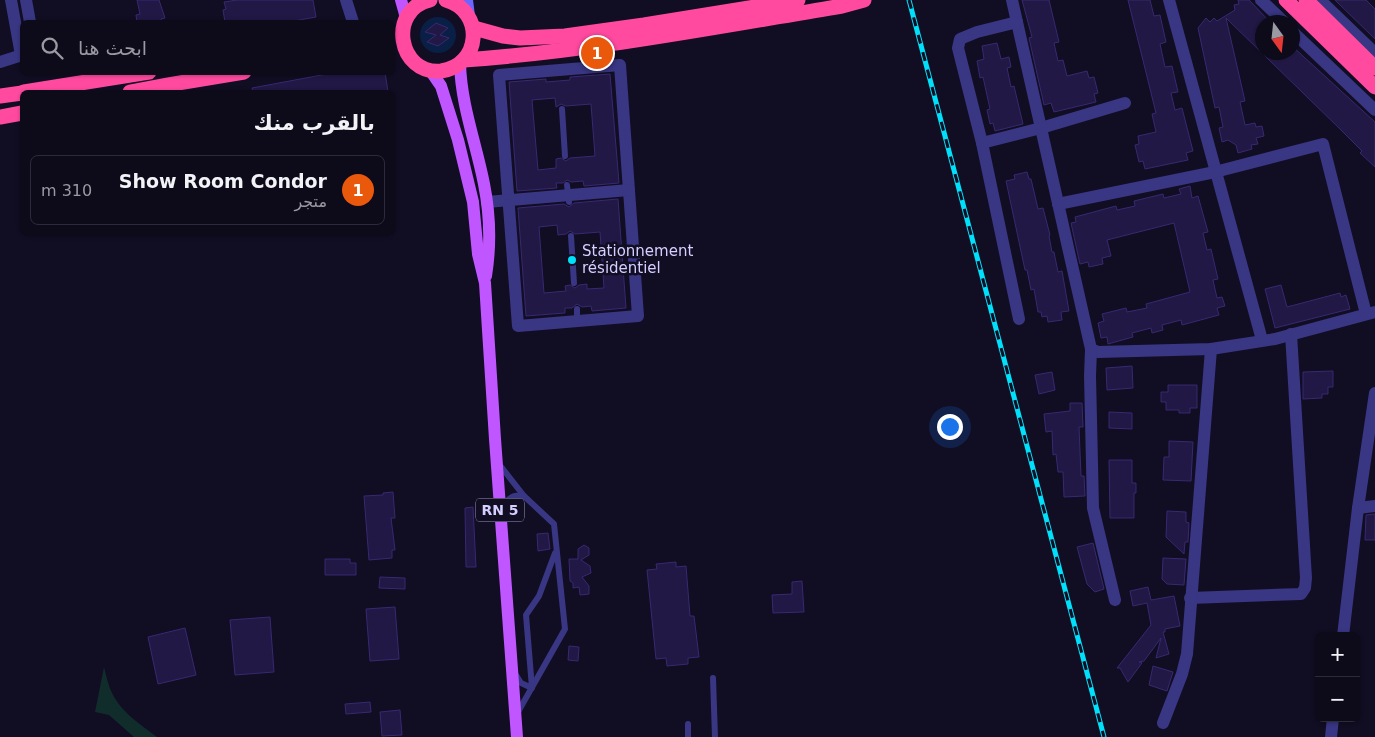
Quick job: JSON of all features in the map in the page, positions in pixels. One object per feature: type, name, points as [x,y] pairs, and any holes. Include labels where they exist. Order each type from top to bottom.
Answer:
[{"type":"highway","points":[[427,0],[410,11],[401,23],[402,41],[409,56],[415,62],[430,70],[440,71],[462,62],[472,45],[471,22]]},
{"type":"highway","points":[[446,0],[458,5],[471,22],[503,36],[520,38],[565,36],[798,0]]},
{"type":"highway","points":[[462,62],[497,68],[568,51],[646,40],[864,0]]},
{"type":"highway","points":[[1286,0],[1375,87]]},
{"type":"highway","points":[[1306,0],[1375,68]]},
{"type":"highway","points":[[395,56],[409,56]]},
{"type":"highway","points":[[41,90],[131,75]]},
{"type":"highway","points":[[141,90],[226,75]]},
{"type":"highway","points":[[0,96],[20,93]]},
{"type":"highway","points":[[0,117],[20,113]]},
{"type":"main road","points":[[401,0],[401,23]]},
{"type":"main road","points":[[467,0],[471,22]]},
{"type":"main road","name":"RN 5","points":[[462,62],[464,100],[487,202],[490,253],[485,283]]},
{"type":"main road","name":"RN 5","points":[[430,70],[441,86],[458,140],[473,202],[478,254],[485,283],[496,460],[518,735]]},
{"type":"street","points":[[11,0],[20,45]]},
{"type":"street","points":[[26,0],[30,20]]},
{"type":"street","points":[[346,0],[352,20]]},
{"type":"street","points":[[1012,0],[1091,349],[1093,508],[1115,600]]},
{"type":"street","points":[[1169,0],[1262,340]]},
{"type":"street","points":[[1261,0],[1277,15]]},
{"type":"street","points":[[1320,0],[1375,53]]},
{"type":"street","points":[[1017,22],[977,32],[960,39],[958,48],[982,143],[1018,319]]},
{"type":"street","points":[[1300,39],[1375,110]]},
{"type":"street","points":[[0,62],[20,56]]},
{"type":"street","points":[[620,65],[638,316],[577,315],[518,326],[497,68],[559,75],[620,65]]},
{"type":"street","points":[[91,75],[100,80]]},
{"type":"street","points":[[982,143],[1125,103]]},
{"type":"street","points":[[1058,204],[1215,172],[1323,144],[1370,313],[1290,334],[1211,349],[1098,352],[1091,349]]},
{"type":"street","points":[[487,202],[629,190]]},
{"type":"street","points":[[1190,598],[1301,594],[1305,588],[1306,578],[1290,334]]},
{"type":"street","points":[[1163,723],[1182,674],[1187,654],[1211,349]]},
{"type":"street","points":[[1343,632],[1358,508],[1375,393]]},
{"type":"street","points":[[1358,508],[1375,506]]},
{"type":"street","points":[[1330,737],[1332,722]]},
{"type":"lane","points":[[562,109],[565,156]]},
{"type":"lane","points":[[571,236],[574,283]]},
{"type":"lane","points":[[496,460],[524,496],[554,524],[565,629],[516,715]]},
{"type":"lane","points":[[501,516],[505,503],[510,498],[516,495],[524,496]]},
{"type":"lane","points":[[532,688],[526,615],[539,596],[557,549]]},
{"type":"lane","points":[[513,669],[520,683],[532,688]]},
{"type":"lane","points":[[713,678],[715,737]]},
{"type":"lane","points":[[688,724],[688,737]]},
{"type":"green space","points":[[104,667],[107,680],[116,700],[132,718],[157,737],[134,737],[109,715],[95,712]]},
{"type":"water","points":[[438,17],[445,18],[451,22],[455,28],[455,42],[451,48],[445,52],[438,53],[431,52],[425,48],[421,42],[420,35],[421,28],[425,22],[431,18]]},
{"type":"building","points":[[137,0],[159,0],[165,18],[161,20],[137,20],[136,15],[140,14]]},
{"type":"building","points":[[237,0],[313,0],[316,17],[299,20],[225,20],[223,10],[226,9],[224,2]]},
{"type":"building","points":[[1022,0],[1049,0],[1059,42],[1054,43],[1058,61],[1063,60],[1067,76],[1087,71],[1089,78],[1094,77],[1098,93],[1094,94],[1096,102],[1054,112],[1051,103],[1044,105],[1029,38],[1032,37]]},
{"type":"building","points":[[1128,0],[1150,0],[1154,16],[1160,15],[1166,42],[1160,44],[1165,67],[1172,66],[1178,92],[1171,93],[1175,110],[1182,108],[1193,151],[1186,153],[1188,160],[1145,169],[1143,161],[1139,162],[1135,145],[1139,144],[1138,136],[1156,132],[1152,114],[1156,113]]},
{"type":"building","points":[[1238,0],[1249,0],[1263,15],[1255,15],[1255,46],[1226,18],[1245,101],[1240,102],[1245,125],[1255,123],[1256,127],[1262,126],[1264,136],[1256,138],[1258,144],[1251,145],[1252,149],[1238,153],[1236,145],[1228,140],[1222,142],[1219,128],[1223,127],[1219,107],[1215,108],[1198,28],[1206,18],[1210,22],[1214,18],[1217,21],[1235,10],[1234,5],[1239,4]]},
{"type":"building","points":[[1335,0],[1366,0],[1375,9],[1375,39]]},
{"type":"building","points":[[436,23],[448,28],[440,35],[449,38],[438,46],[427,42],[436,35],[425,32]]},
{"type":"building","points":[[997,43],[1001,59],[1009,57],[1011,67],[1007,68],[1011,87],[1014,86],[1023,124],[995,131],[993,123],[990,124],[987,110],[990,109],[983,77],[980,78],[977,61],[984,59],[982,46]]},
{"type":"building","points":[[1300,53],[1375,122],[1375,167],[1360,153],[1362,151],[1269,60],[1300,60]]},
{"type":"building","points":[[610,74],[619,183],[584,186],[583,181],[571,182],[567,180],[563,183],[556,183],[557,188],[517,191],[509,82],[546,79],[546,82],[570,80],[570,77]],"holes":[[[555,98],[556,107],[561,104],[566,106],[591,104],[595,156],[570,158],[566,161],[561,158],[556,159],[556,168],[538,170],[532,100]]]},
{"type":"building","points":[[322,75],[385,75],[388,90],[252,90],[252,88]]},
{"type":"building","points":[[1027,172],[1029,179],[1031,179],[1038,209],[1043,208],[1058,272],[1062,271],[1069,311],[1061,312],[1062,320],[1048,322],[1047,316],[1042,317],[1041,312],[1038,312],[1034,289],[1031,290],[1027,270],[1025,270],[1006,181],[1015,179],[1014,175]]},
{"type":"building","points":[[1190,186],[1192,198],[1198,196],[1208,232],[1203,233],[1207,250],[1211,249],[1218,279],[1213,280],[1217,298],[1222,297],[1225,306],[1217,308],[1219,315],[1182,325],[1181,320],[1162,325],[1163,330],[1152,333],[1151,328],[1132,333],[1133,337],[1108,344],[1107,337],[1101,338],[1098,323],[1104,321],[1102,314],[1126,308],[1127,312],[1147,308],[1146,304],[1190,292],[1174,223],[1107,240],[1111,256],[1102,258],[1103,264],[1089,267],[1088,262],[1080,264],[1071,223],[1076,222],[1075,217],[1116,206],[1117,210],[1135,206],[1134,201],[1163,194],[1164,198],[1181,194],[1179,189]]},
{"type":"building","points":[[618,199],[626,308],[592,311],[591,306],[582,307],[577,304],[572,308],[565,308],[565,313],[526,316],[518,208],[564,204],[569,207],[574,203]],"holes":[[[557,225],[558,235],[566,234],[570,231],[575,234],[600,232],[604,288],[587,289],[587,284],[579,285],[575,288],[570,285],[565,286],[566,291],[544,293],[539,227]]]},
{"type":"building","points":[[1281,285],[1287,307],[1340,293],[1341,297],[1346,295],[1350,309],[1275,328],[1265,289]]},
{"type":"building","points":[[1132,366],[1133,388],[1107,390],[1106,368]]},
{"type":"building","points":[[1333,371],[1333,387],[1328,387],[1328,394],[1322,394],[1322,398],[1303,399],[1303,372]]},
{"type":"building","points":[[1052,372],[1055,390],[1039,394],[1035,375]]},
{"type":"building","points":[[1168,385],[1197,385],[1197,408],[1190,408],[1190,413],[1179,413],[1179,410],[1166,410],[1166,402],[1161,402],[1161,392],[1168,392]]},
{"type":"building","points":[[1070,403],[1082,403],[1083,427],[1079,427],[1081,476],[1084,476],[1085,496],[1064,497],[1063,472],[1058,472],[1056,454],[1053,455],[1052,431],[1046,432],[1044,414],[1070,411]]},
{"type":"building","points":[[1109,412],[1132,413],[1132,429],[1109,428]]},
{"type":"building","points":[[1169,441],[1193,442],[1191,481],[1163,480],[1164,457],[1169,457]]},
{"type":"building","points":[[1109,460],[1132,460],[1132,483],[1136,483],[1134,518],[1110,518]]},
{"type":"building","points":[[393,492],[395,518],[391,518],[395,550],[392,550],[392,558],[369,560],[364,496],[383,495],[383,493]]},
{"type":"building","points":[[473,507],[476,567],[466,567],[465,508]]},
{"type":"building","points":[[1167,511],[1186,512],[1186,522],[1189,523],[1188,542],[1185,542],[1184,554],[1166,537]]},
{"type":"building","points":[[1375,514],[1375,540],[1365,540],[1366,515]]},
{"type":"building","points":[[548,533],[550,549],[538,551],[537,534]]},
{"type":"building","points":[[1093,543],[1104,589],[1095,592],[1087,584],[1077,547]]},
{"type":"building","points":[[584,545],[589,548],[589,555],[581,560],[590,566],[591,573],[582,577],[589,586],[589,594],[580,595],[579,587],[573,588],[573,583],[570,581],[569,559],[578,559],[578,549]]},
{"type":"building","points":[[1163,558],[1186,559],[1184,585],[1167,584],[1162,579]]},
{"type":"building","points":[[325,559],[350,559],[350,563],[356,563],[356,575],[325,575]]},
{"type":"building","points":[[676,562],[676,567],[686,566],[690,616],[694,616],[699,657],[688,658],[688,664],[667,666],[666,658],[656,659],[647,570],[657,569],[656,564]]},
{"type":"building","points":[[380,577],[405,578],[405,589],[379,588]]},
{"type":"building","points":[[802,581],[804,612],[773,613],[772,595],[792,594],[792,582]]},
{"type":"building","points":[[1148,587],[1151,600],[1174,596],[1180,626],[1165,629],[1165,632],[1163,632],[1169,654],[1156,658],[1161,638],[1144,661],[1139,662],[1142,663],[1128,682],[1120,668],[1117,668],[1151,625],[1147,603],[1133,606],[1130,591]]},
{"type":"building","points":[[395,607],[399,659],[370,661],[366,609]]},
{"type":"building","points":[[270,617],[274,672],[235,675],[230,620]]},
{"type":"building","points":[[185,628],[196,675],[158,684],[148,637]]},
{"type":"building","points":[[569,646],[579,647],[578,661],[568,660]]},
{"type":"building","points":[[1153,666],[1173,672],[1167,691],[1149,685]]},
{"type":"building","points":[[370,702],[371,712],[346,714],[345,704]]},
{"type":"building","points":[[400,710],[402,735],[382,736],[380,712]]},
{"type":"railway","points":[[909,0],[1104,737]]},
{"type":"place","name":"Show Room Condor","points":[[597,53]]},
{"type":"place","name":"Stationnement résidentiel","points":[[572,260]]}]
